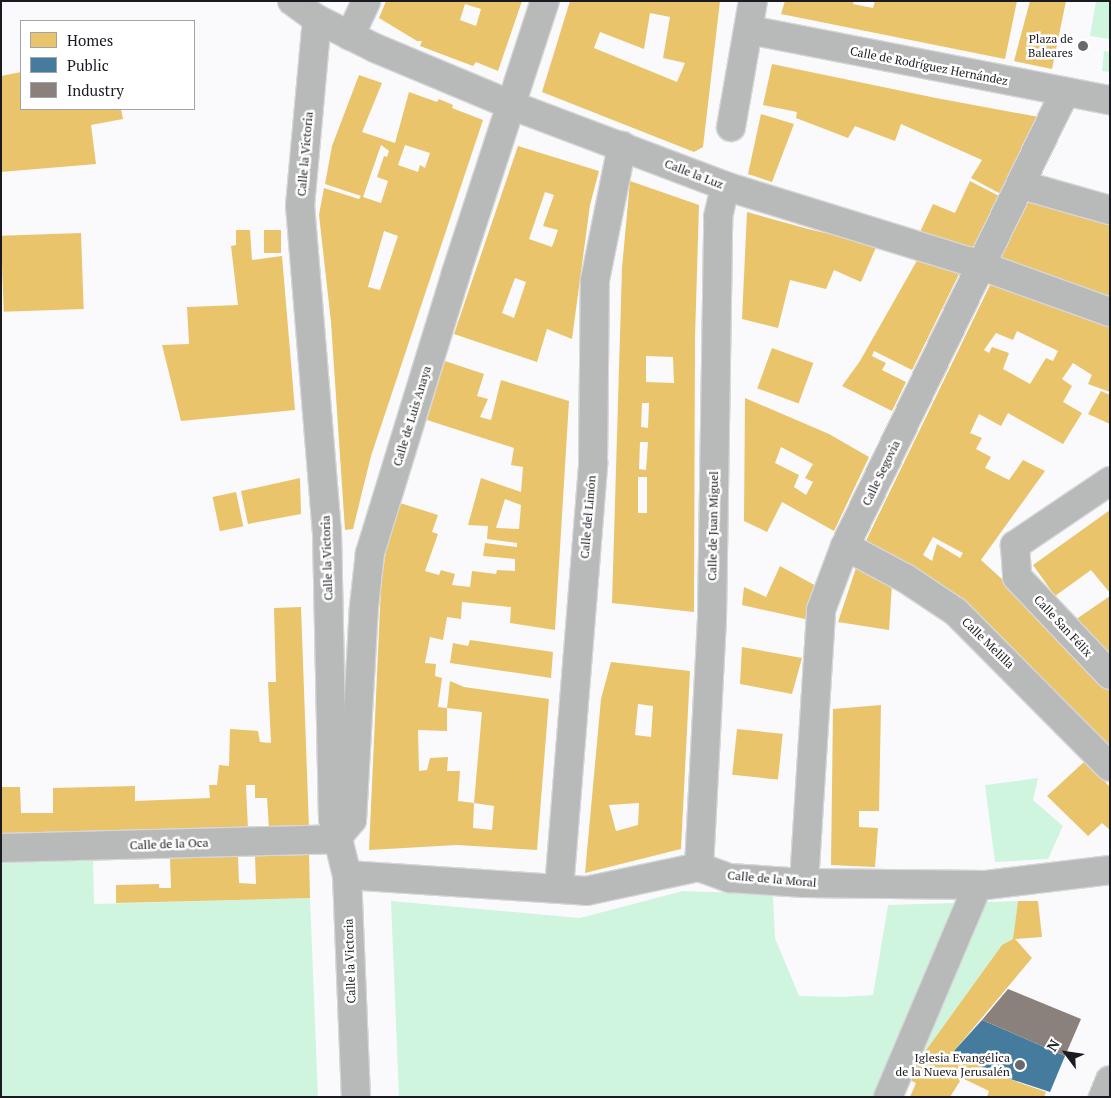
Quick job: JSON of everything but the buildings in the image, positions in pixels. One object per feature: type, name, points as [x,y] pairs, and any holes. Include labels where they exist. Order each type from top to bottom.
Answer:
[{"type":"street","name":"Calle la Luz","points":[[292,1],[317,19],[350,36],[511,105],[725,186],[980,266],[1110,312]]},
{"type":"street","points":[[350,36],[366,1]]},
{"type":"street","name":"Calle de Luis Anaya","points":[[336,839],[352,820],[354,812],[364,607],[370,553],[545,1]]},
{"type":"street","points":[[731,127],[754,1]]},
{"type":"street","name":"Calle la Victoria","points":[[317,19],[300,204],[327,532],[333,819],[336,839],[347,875],[356,1097]]},
{"type":"street","name":"Calle de Rodríguez Hernández","points":[[749,30],[1110,100]]},
{"type":"street","name":"Calle Segovia","points":[[804,883],[821,610],[845,546],[980,266],[1022,185],[1065,92]]},
{"type":"street","name":"Calle del Limón","points":[[559,889],[593,462],[595,280],[622,146]]},
{"type":"street","points":[[1022,185],[1110,210]]},
{"type":"street","name":"Calle de Juan Miguel","points":[[699,867],[712,616],[718,217],[725,186]]},
{"type":"street","name":"Calle San Félix","points":[[1110,481],[1015,544],[1017,576],[1110,675]]},
{"type":"street","name":"Calle Melilla","points":[[845,546],[911,582],[956,612],[1110,767]]},
{"type":"street","name":"Calle de la Oca","points":[[1,848],[336,839]]},
{"type":"street","points":[[347,875],[586,891],[699,867]]},
{"type":"street","name":"Calle de la Moral","points":[[699,867],[730,878],[804,883],[986,886],[1110,870]]},
{"type":"street","points":[[888,1097],[973,898]]},
{"type":"street","points":[[1103,1097],[1110,1080]]},
{"type":"green space","points":[[1096,1],[1110,1],[1110,39],[1090,36]]},
{"type":"green space","points":[[1104,51],[1110,52],[1110,72],[1102,71]]},
{"type":"green space","points":[[1038,778],[1033,800],[1063,826],[1048,859],[995,862],[985,785]]},
{"type":"green space","points":[[93,859],[94,904],[310,898],[318,1097],[1,1097],[1,863]]},
{"type":"green space","points":[[683,891],[773,894],[775,938],[799,996],[842,997],[873,995],[888,905],[1018,901],[1013,939],[1002,945],[906,1078],[902,1097],[399,1097],[391,901],[580,918]]},
{"type":"place","name":"Plaza de Baleares","points":[[1083,46]]},
{"type":"place","name":"Iglesia Evangélica de la Nueva Jerusalén","points":[[1020,1065]]}]
